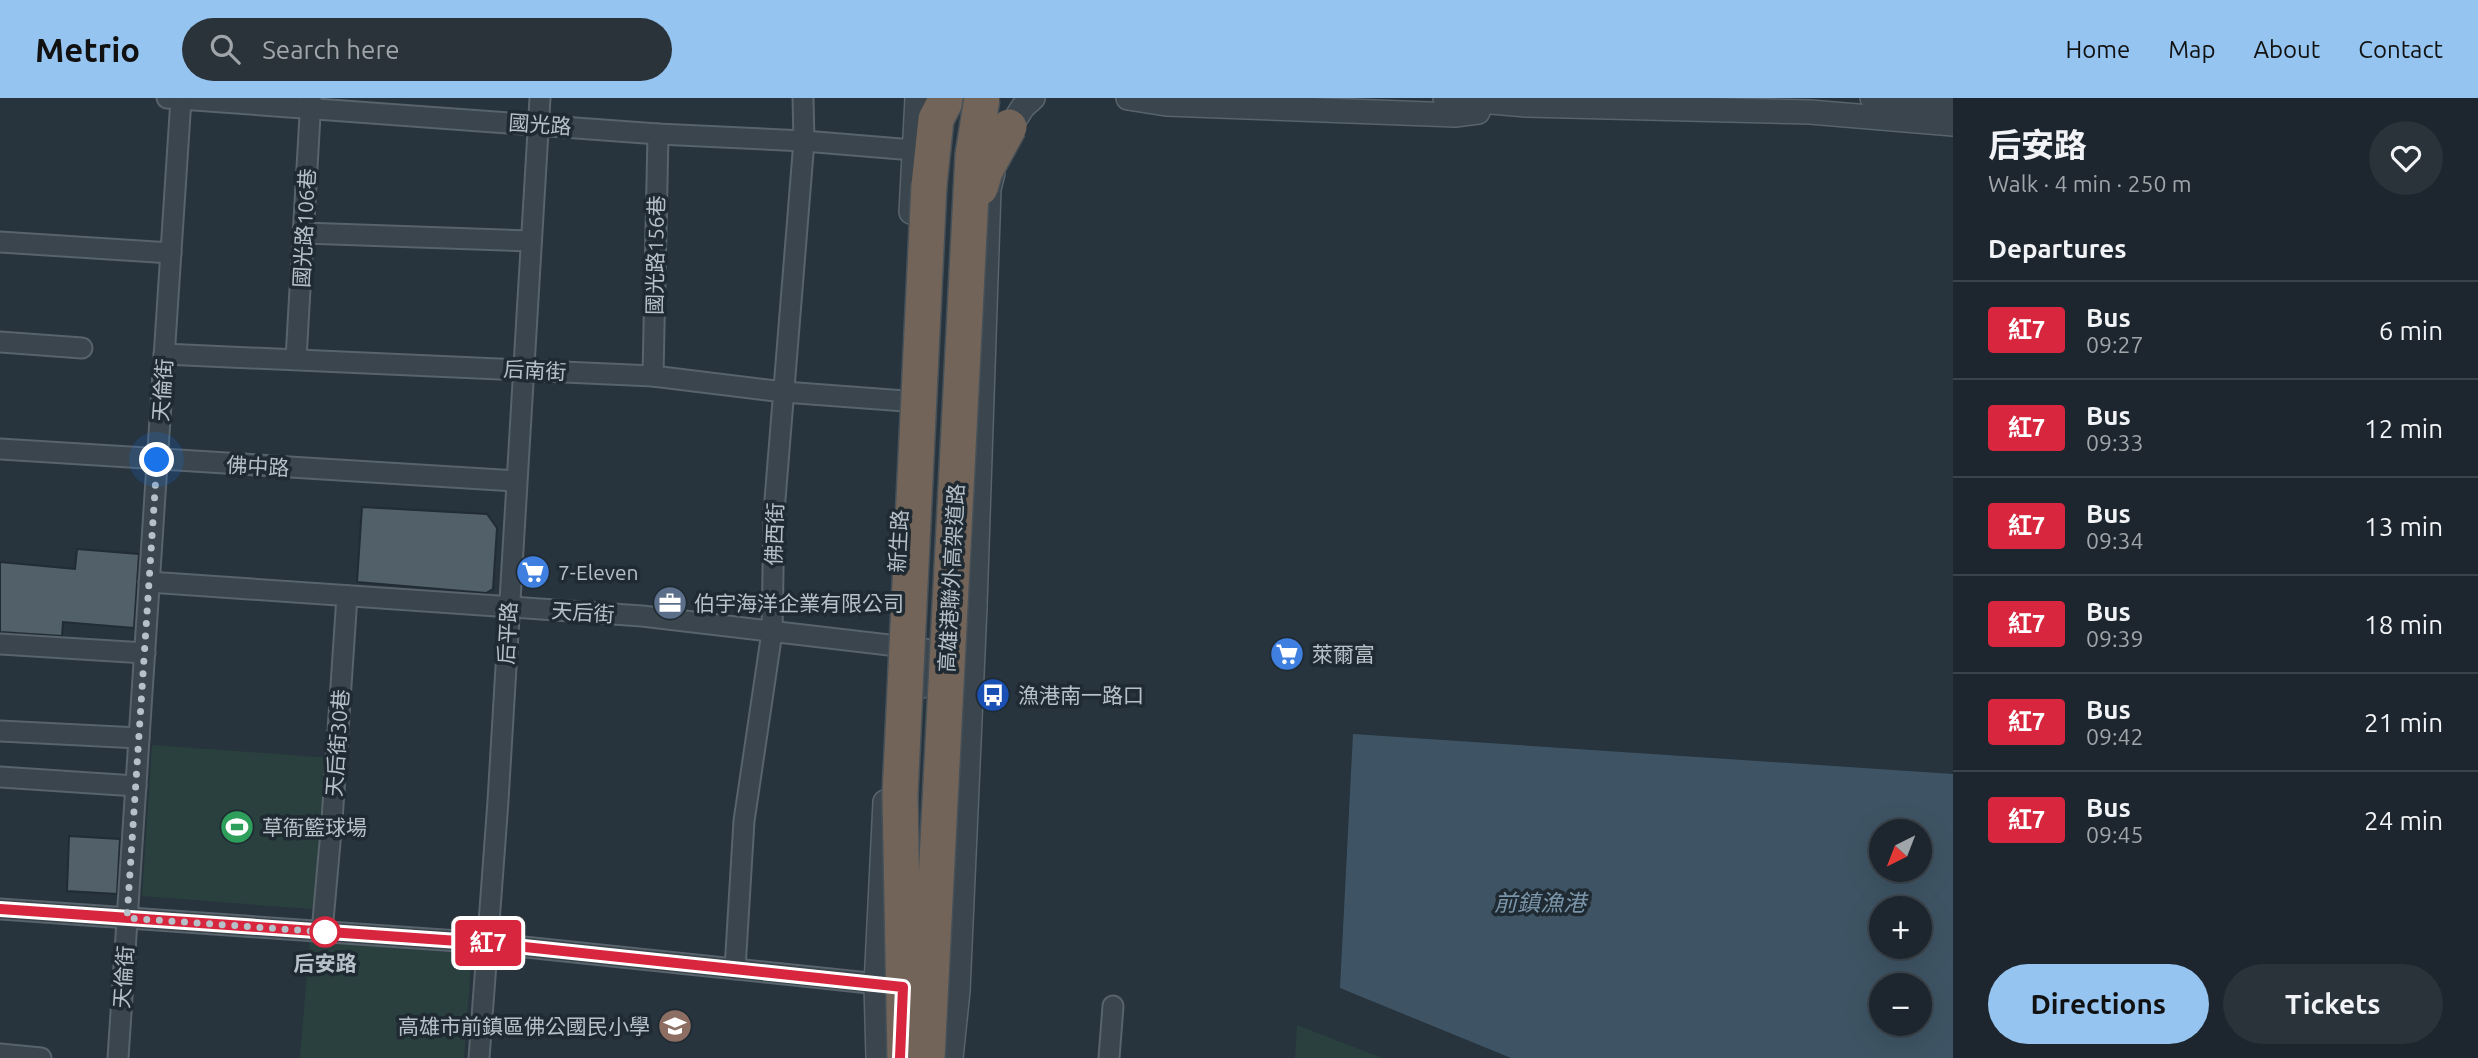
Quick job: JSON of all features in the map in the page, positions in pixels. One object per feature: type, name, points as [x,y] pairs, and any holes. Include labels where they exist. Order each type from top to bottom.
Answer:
[{"type":"highway","points":[[902,1058],[900,795],[938,173],[936,120],[946,98]]},
{"type":"highway","name":"高雄港聯外高架道路","points":[[914,1058],[962,154],[970,98]]},
{"type":"highway","name":"高雄港聯外高架道路","points":[[927,1058],[973,155],[982,98]]},
{"type":"highway","points":[[937,1058],[946,978],[980,188],[985,171],[1009,127]]},
{"type":"street","name":"后平路","points":[[479,1058],[540,98]]},
{"type":"street","name":"佛西街","points":[[735,969],[744,821],[772,632],[774,512],[804,141],[803,98]]},
{"type":"street","name":"新生路","points":[[870,1058],[876,985],[905,401],[916,98]]},
{"type":"street","points":[[913,150],[925,125],[946,98]]},
{"type":"street","points":[[951,1058],[958,991],[973,654],[989,189],[999,150],[1009,127],[1033,98]]},
{"type":"street","points":[[1128,98],[1166,104],[1526,105],[1810,112],[1953,124]]},
{"type":"street","points":[[1872,98],[1953,108]]},
{"type":"street","name":"國光路","points":[[174,99],[311,103],[658,134],[804,141],[913,150]]},
{"type":"street","name":"天倫街","points":[[118,1058],[171,253],[174,99]]},
{"type":"street","name":"國光路106巷","points":[[296,359],[311,103]]},
{"type":"street","name":"國光路156巷","points":[[653,376],[658,134]]},
{"type":"street","name":"新生路","points":[[902,1058],[903,987],[922,686],[919,649],[938,173]]},
{"type":"street","points":[[303,233],[531,241]]},
{"type":"street","points":[[0,242],[171,253]]},
{"type":"street","points":[[0,342],[82,348]]},
{"type":"street","name":"后南街","points":[[164,354],[653,376],[784,392],[905,401]]},
{"type":"street","name":"佛中路","points":[[0,449],[516,481]]},
{"type":"street","name":"天后街","points":[[149,582],[642,616],[973,654]]},
{"type":"street","name":"天后街30巷","points":[[322,932],[346,596]]},
{"type":"street","points":[[922,686],[975,606]]},
{"type":"street","points":[[0,644],[145,653]]},
{"type":"street","points":[[0,731],[139,738]]},
{"type":"street","points":[[0,777],[136,786]]},
{"type":"street","points":[[0,909],[487,943],[903,987]]},
{"type":"street","name":"新生路","points":[[876,985],[878,1058]]},
{"type":"street","points":[[1109,1058],[1113,1006]]},
{"type":"street","points":[[0,1054],[41,1058]]},
{"type":"green space","name":"草衙籃球場","points":[[152,745],[332,758],[322,910],[142,896]]},
{"type":"green space","points":[[310,936],[472,950],[464,1058],[300,1058]]},
{"type":"green space","points":[[1297,1025],[1382,1058],[1295,1058]]},
{"type":"water","name":"前鎮漁港","points":[[1353,734],[1953,774],[1953,1058],[1511,1058],[1340,988]]},
{"type":"building","points":[[362,507],[487,514],[497,528],[493,589],[486,593],[357,582]]},
{"type":"building","points":[[77,549],[139,554],[134,628],[63,622],[62,636],[0,632],[0,562],[75,569]]},
{"type":"building","points":[[69,836],[120,839],[117,894],[67,891]]},
{"type":"bus line","name":"紅7","points":[[0,909],[487,943],[903,987],[900,1058]]},
{"type":"place","name":"7-Eleven","points":[[533,572]]},
{"type":"place","name":"伯宇海洋企業有限公司","points":[[670,603]]},
{"type":"place","name":"萊爾富","points":[[1287,654]]},
{"type":"place","name":"漁港南一路口","points":[[993,695]]},
{"type":"place","name":"草衙籃球場","points":[[237,827]]},
{"type":"place","name":"后安路","points":[[325,932]]},
{"type":"place","name":"高雄市前鎮區佛公國民小學","points":[[675,1026]]},
{"type":"route","points":[[157,460],[127,918],[325,932]]}]
